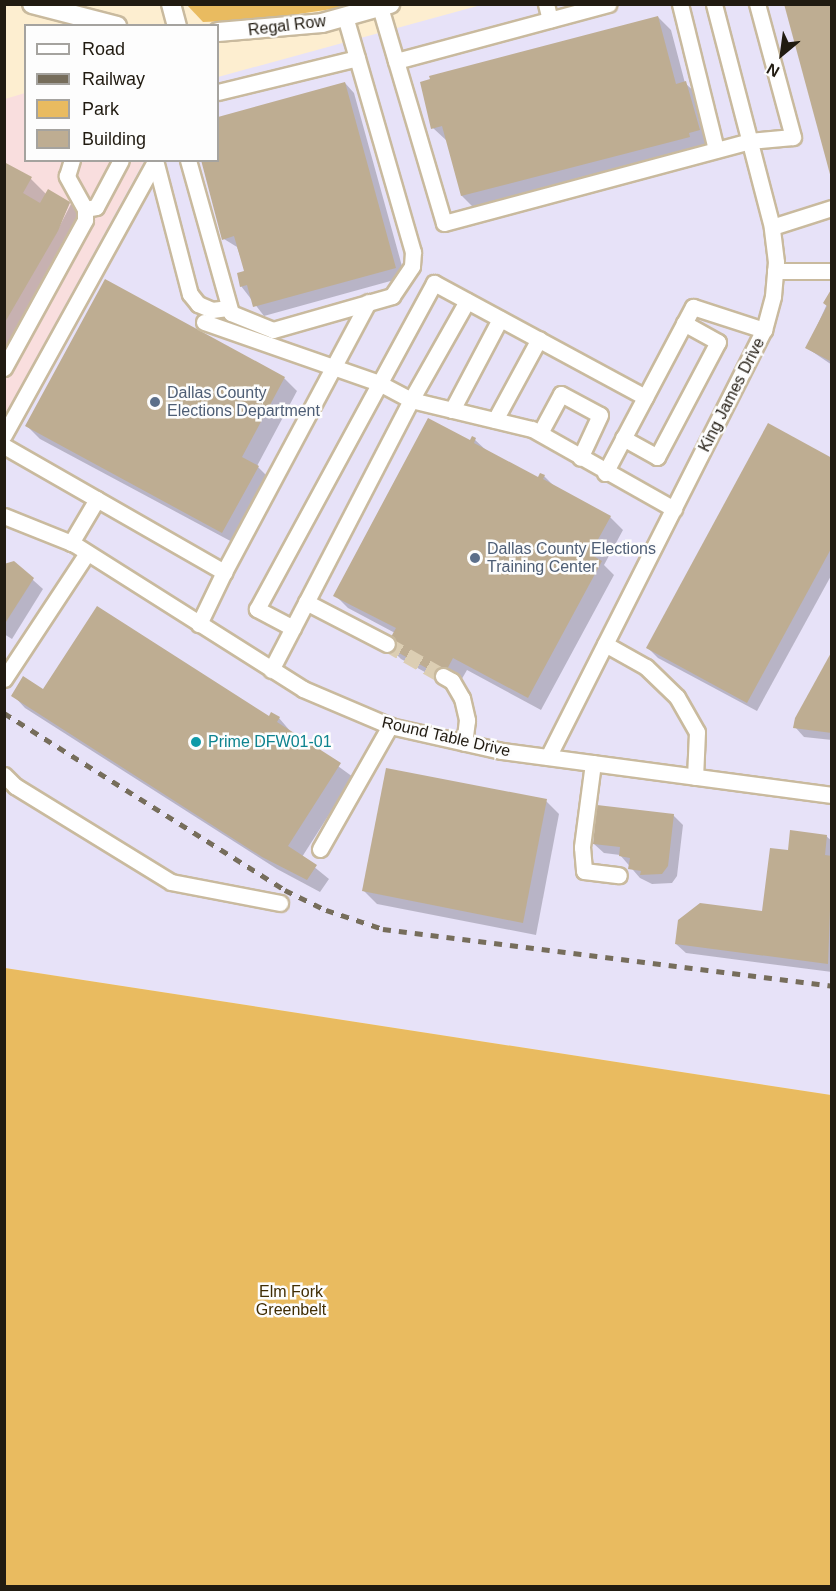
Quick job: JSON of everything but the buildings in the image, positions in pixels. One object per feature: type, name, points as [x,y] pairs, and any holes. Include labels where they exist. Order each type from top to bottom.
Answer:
[{"type":"main road","points":[[32,4],[109,24]]},
{"type":"main road","points":[[171,4],[176,24]]},
{"type":"main road","name":"Regal Row","points":[[219,32],[280,28],[345,17],[385,6]]},
{"type":"street","points":[[396,61],[548,12],[608,4]]},
{"type":"street","points":[[680,4],[716,150]]},
{"type":"street","name":"King James Drive","points":[[548,757],[764,330],[775,271],[772,227],[714,4]]},
{"type":"street","points":[[385,6],[396,61],[444,223],[749,141],[793,137],[756,4]]},
{"type":"street","points":[[189,162],[231,313],[273,330],[392,296],[403,284],[412,266],[412,252],[345,17]]},
{"type":"street","points":[[219,92],[357,58]]},
{"type":"street","points":[[4,368],[81,231],[86,209],[67,176],[71,162]]},
{"type":"street","points":[[86,209],[96,207],[120,162]]},
{"type":"street","points":[[4,435],[154,162]]},
{"type":"street","points":[[155,162],[190,294],[198,304],[212,310],[229,308]]},
{"type":"street","points":[[772,227],[831,208]]},
{"type":"street","points":[[775,271],[831,271]]},
{"type":"street","points":[[293,628],[257,609],[434,283],[645,397]]},
{"type":"street","points":[[271,670],[411,400],[467,301]]},
{"type":"street","points":[[199,624],[224,572],[368,302]]},
{"type":"street","points":[[605,473],[693,307],[764,330]]},
{"type":"street","points":[[452,410],[500,319]]},
{"type":"street","points":[[204,322],[379,383],[411,400],[540,433],[605,473],[674,509]]},
{"type":"street","points":[[623,438],[657,457],[713,352],[718,342],[684,323]]},
{"type":"street","points":[[495,420],[539,339]]},
{"type":"street","points":[[540,433],[561,394],[600,415],[580,458]]},
{"type":"street","points":[[4,446],[224,572]]},
{"type":"street","points":[[71,543],[97,499]]},
{"type":"street","name":"Round Table Drive","points":[[4,516],[71,543],[271,670],[319,697],[390,726],[464,743],[548,757],[831,795]]},
{"type":"street","points":[[4,679],[87,553]]},
{"type":"street","points":[[306,602],[387,644]]},
{"type":"street","points":[[605,644],[646,667],[677,697],[697,732],[695,777]]},
{"type":"street","points":[[443,676],[452,681],[462,699],[467,720],[464,743]]},
{"type":"street","points":[[320,849],[390,726]]},
{"type":"street","points":[[593,764],[582,847],[584,871],[619,875]]},
{"type":"street","points":[[4,775],[15,786],[171,882],[280,903]]},
{"type":"shaded area","points":[[481,5],[831,5],[831,1095],[5,968],[4,416],[143,162],[219,162],[219,77]]},
{"type":"shaded area","points":[[24,93],[24,162],[143,162],[5,416],[5,99]]},
{"type":"green space","points":[[187,5],[359,5],[258,20],[203,22]]},
{"type":"green space","name":"Elm Fork Greenbelt","points":[[5,968],[831,1095],[831,1586],[5,1586]]},
{"type":"tunnel","points":[[387,644],[443,676]]},
{"type":"railway","points":[[4,713],[285,890],[326,910],[383,929],[832,986]]},
{"type":"place","name":"Dallas County Elections Department","points":[[155,402]]},
{"type":"place","name":"Dallas County Elections Training Center","points":[[475,558]]},
{"type":"place","name":"Prime DFW01-01","points":[[196,742]]}]
